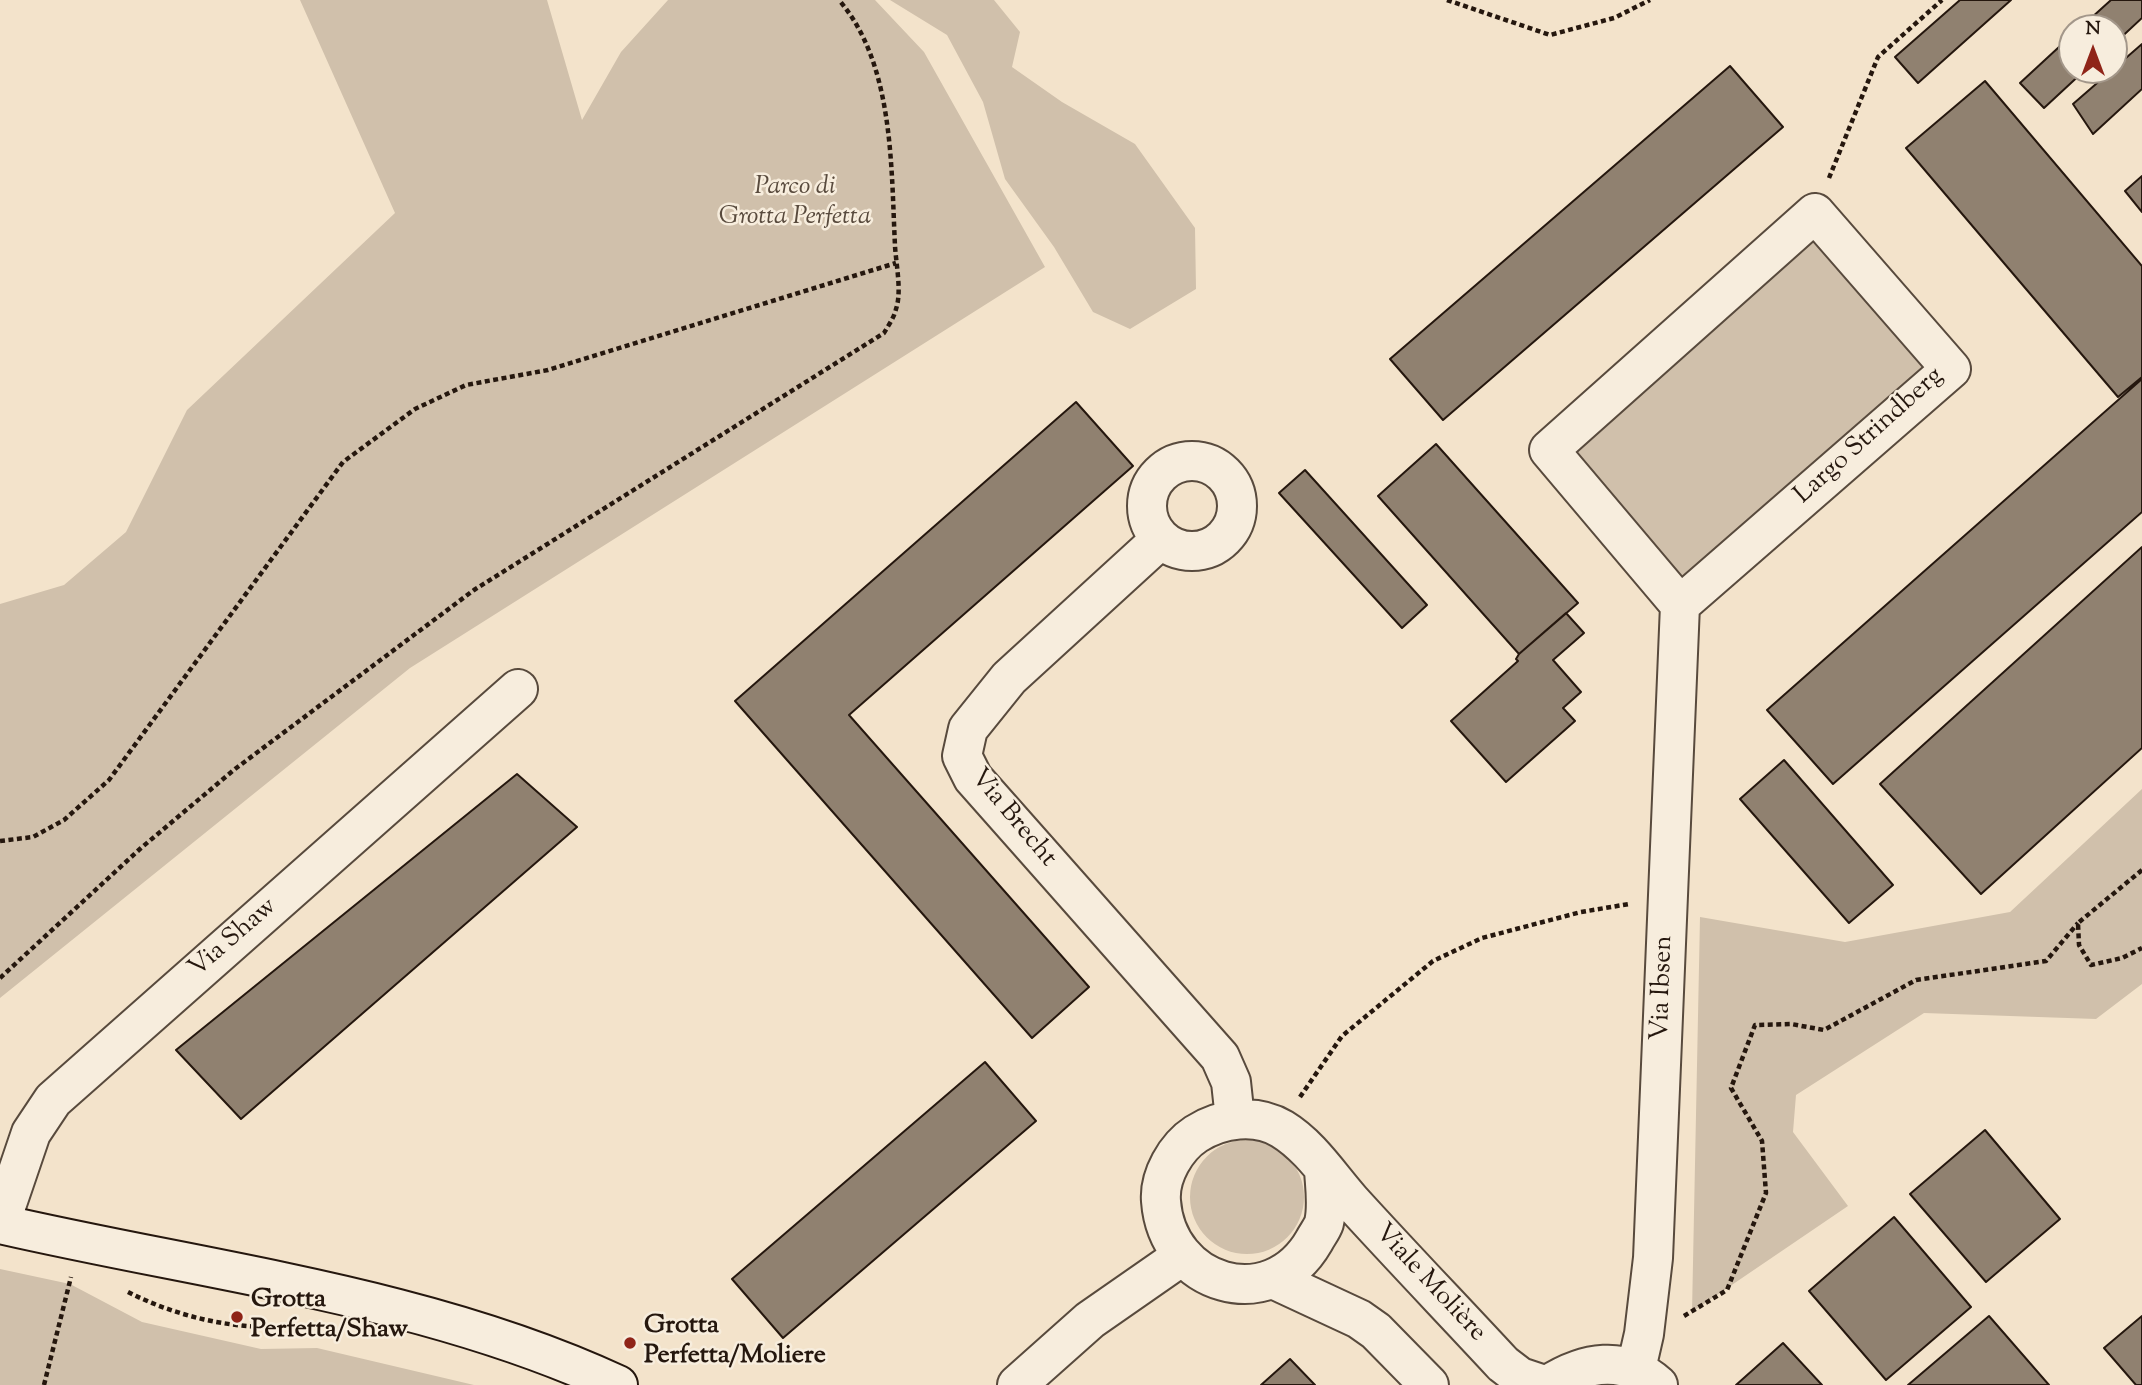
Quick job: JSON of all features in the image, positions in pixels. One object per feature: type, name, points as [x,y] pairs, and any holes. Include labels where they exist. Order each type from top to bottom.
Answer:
[{"type":"street","points":[[1680,605],[1549,450],[1815,212]]},
{"type":"street","name":"Largo Strindberg","points":[[1680,605],[1951,369],[1815,212]]},
{"type":"street","name":"Via Brecht","points":[[1161,539],[1009,678],[968,729],[962,756],[973,778],[1220,1057],[1231,1082],[1235,1119]]},
{"type":"street","name":"Via Ibsen","points":[[1646,1363],[1653,1258],[1680,605]]},
{"type":"street","name":"Via Shaw","points":[[0,1224],[31,1133],[53,1100],[518,689]]},
{"type":"street","points":[[1235,1119],[1252,1119],[1280,1127],[1307,1148],[1324,1170],[1324,1224],[1304,1259],[1273,1279],[1244,1284],[1215,1280],[1191,1266],[1172,1245],[1164,1226],[1160,1197],[1169,1164],[1188,1139],[1208,1127],[1235,1119]]},
{"type":"street","name":"Viale Molière","points":[[1324,1170],[1503,1364],[1520,1377],[1546,1385]]},
{"type":"street","points":[[0,1224],[407,1313],[508,1343],[618,1385]]},
{"type":"street","points":[[1017,1385],[1090,1321],[1182,1256]]},
{"type":"street","points":[[1273,1279],[1359,1319],[1376,1331],[1429,1385]]},
{"type":"street","points":[[1546,1385],[1570,1371],[1592,1364],[1646,1363]]},
{"type":"path","points":[[0,978],[141,848],[235,769],[474,590],[884,333],[897,308],[883,99],[870,57],[847,10],[839,0]]},
{"type":"path","points":[[1447,0],[1550,34],[1614,18],[1650,0]]},
{"type":"path","points":[[1815,212],[1878,57],[1942,0]]},
{"type":"path","points":[[0,841],[33,837],[64,820],[110,779],[343,462],[415,409],[466,385],[548,370],[896,263]]},
{"type":"path","points":[[1646,1363],[1692,1312],[1727,1290],[1766,1193],[1762,1141],[1731,1088],[1755,1025],[1791,1024],[1824,1030],[1916,980],[2046,961],[2078,923],[2142,870]]},
{"type":"path","points":[[1280,1127],[1342,1036],[1433,961],[1482,939],[1519,928],[1581,912],[1668,897]]},
{"type":"path","points":[[2078,923],[2079,946],[2091,965],[2122,958],[2142,948]]},
{"type":"path","points":[[44,1385],[72,1270]]},
{"type":"green space","name":"Parco di Grotta Perfetta","points":[[300,0],[547,0],[582,120],[621,52],[668,0],[875,0],[924,52],[1045,267],[410,668],[0,998],[0,604],[64,585],[126,532],[187,410],[395,213]]},
{"type":"green space","points":[[890,0],[994,0],[1020,32],[1012,67],[1062,102],[1135,144],[1195,228],[1196,289],[1130,329],[1093,312],[1054,247],[1005,179],[983,102],[947,35]]},
{"type":"green space","points":[[1816,235],[1927,368],[1682,584],[1571,452]]},
{"type":"green space","points":[[2142,789],[2142,984],[2096,1019],[1924,1013],[1796,1095],[1793,1132],[1848,1206],[1692,1312],[1700,917],[1845,942],[2010,912]]},
{"type":"green space","points":[[1247,1140],[1269,1145],[1287,1157],[1299,1175],[1304,1197],[1299,1219],[1287,1237],[1269,1249],[1247,1254],[1225,1249],[1207,1237],[1195,1219],[1190,1197],[1195,1175],[1207,1157],[1225,1145]]},
{"type":"green space","points":[[0,1269],[70,1284],[142,1322],[261,1349],[317,1348],[474,1385],[0,1385]]},
{"type":"building","points":[[1960,0],[2011,0],[1918,83],[1895,57]]},
{"type":"building","points":[[2111,0],[2142,0],[2142,18],[2128,31],[2128,14],[2096,14]]},
{"type":"building","points":[[2142,44],[2142,89],[2093,134],[2073,104],[2096,84],[2128,84],[2128,56]]},
{"type":"building","points":[[2058,48],[2058,84],[2070,84],[2044,108],[2020,83]]},
{"type":"building","points":[[1730,66],[1783,127],[1443,420],[1390,359]]},
{"type":"building","points":[[1985,81],[2142,266],[2142,377],[2118,397],[1906,148]]},
{"type":"building","points":[[2142,176],[2142,212],[2125,191]]},
{"type":"building","points":[[2142,379],[2142,512],[1833,784],[1767,710]]},
{"type":"building","points":[[1076,402],[1133,466],[849,715],[1089,987],[1032,1038],[735,701]]},
{"type":"building","points":[[1436,444],[1578,603],[1519,654],[1378,496]]},
{"type":"building","points":[[1305,470],[1427,605],[1402,628],[1279,493]]},
{"type":"building","points":[[2142,547],[2142,748],[1981,894],[1880,784]]},
{"type":"building","points":[[1566,613],[1584,633],[1553,660],[1581,692],[1563,708],[1575,721],[1506,782],[1451,721],[1518,661],[1516,659],[1519,654]]},
{"type":"building","points":[[1784,760],[1893,885],[1849,923],[1740,799]]},
{"type":"building","points":[[517,774],[577,827],[241,1119],[176,1050]]},
{"type":"building","points":[[985,1062],[1036,1121],[783,1338],[732,1279]]},
{"type":"building","points":[[1985,1130],[2060,1219],[1986,1282],[1910,1194]]},
{"type":"building","points":[[1894,1217],[1971,1307],[1886,1380],[1809,1291]]},
{"type":"building","points":[[1989,1316],[2049,1385],[1908,1385]]},
{"type":"building","points":[[2142,1316],[2142,1385],[2136,1385],[2104,1348]]},
{"type":"building","points":[[1783,1343],[1822,1385],[1736,1385]]},
{"type":"building","points":[[1290,1359],[1315,1385],[1261,1385]]},
{"type":"place","name":"Grotta Perfetta/Shaw","points":[[237,1317]]},
{"type":"place","name":"Grotta Perfetta/Moliere","points":[[630,1343]]}]
